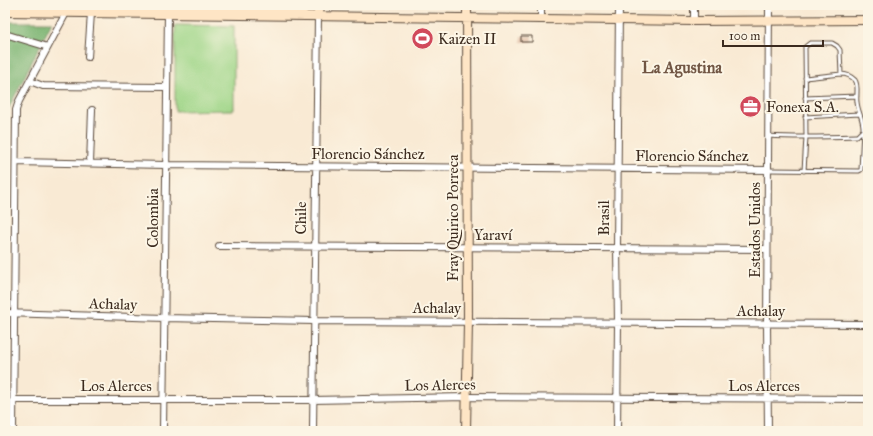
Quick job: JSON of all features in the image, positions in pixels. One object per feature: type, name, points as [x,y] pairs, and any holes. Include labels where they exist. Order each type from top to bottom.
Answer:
[{"type":"main road","points":[[5,12],[21,9],[67,8],[294,10],[305,8],[308,5]]},
{"type":"main road","name":"Chile","points":[[318,5],[318,16]]},
{"type":"main road","name":"Fray Quirico Porreca","points":[[466,431],[468,322],[467,5]]},
{"type":"main road","points":[[5,6],[21,9]]},
{"type":"main road","points":[[67,8],[91,13],[168,9],[318,16],[694,21],[868,20]]},
{"type":"street","points":[[541,5],[541,18]]},
{"type":"street","name":"Brasil","points":[[617,431],[619,5]]},
{"type":"street","points":[[694,5],[694,21]]},
{"type":"street","name":"Estados Unidos","points":[[768,431],[767,325],[769,5]]},
{"type":"street","points":[[13,431],[16,110],[19,101],[67,8]]},
{"type":"street","name":"Colombia","points":[[163,431],[168,9]]},
{"type":"street","points":[[88,57],[91,13]]},
{"type":"street","name":"Chile","points":[[313,431],[318,16]]},
{"type":"street","points":[[5,34],[48,47]]},
{"type":"street","points":[[30,81],[42,86],[167,87]]},
{"type":"street","points":[[90,163],[92,110]]},
{"type":"street","name":"Florencio Sánchez","points":[[16,162],[166,165],[768,170]]},
{"type":"street","name":"Yaraví","points":[[219,246],[768,249]]},
{"type":"street","name":"Achalay","points":[[5,313],[314,321],[767,325],[868,324]]},
{"type":"street","name":"Los Alerces","points":[[13,400],[313,400],[466,397],[868,399]]},
{"type":"lane","points":[[804,171],[806,137],[805,47],[810,43],[832,43],[837,46],[840,50],[841,74]]},
{"type":"lane","points":[[768,170],[861,170],[863,122],[859,114],[855,80],[846,74],[805,78]]},
{"type":"lane","points":[[805,98],[856,96]]},
{"type":"lane","points":[[805,116],[859,114]]},
{"type":"lane","points":[[768,136],[857,136],[863,130]]},
{"type":"green space","points":[[5,22],[52,22],[8,110],[8,146],[5,150]]},
{"type":"green space","points":[[175,25],[234,26],[234,110],[175,111]]},
{"type":"building","points":[[521,36],[532,36],[532,42],[521,42]]},
{"type":"place","name":"Kaizen II","points":[[423,39]]},
{"type":"place","name":"Fonexa S.A.","points":[[751,107]]},
{"type":"district","name":"La Agustina","points":[[682,67]]}]
